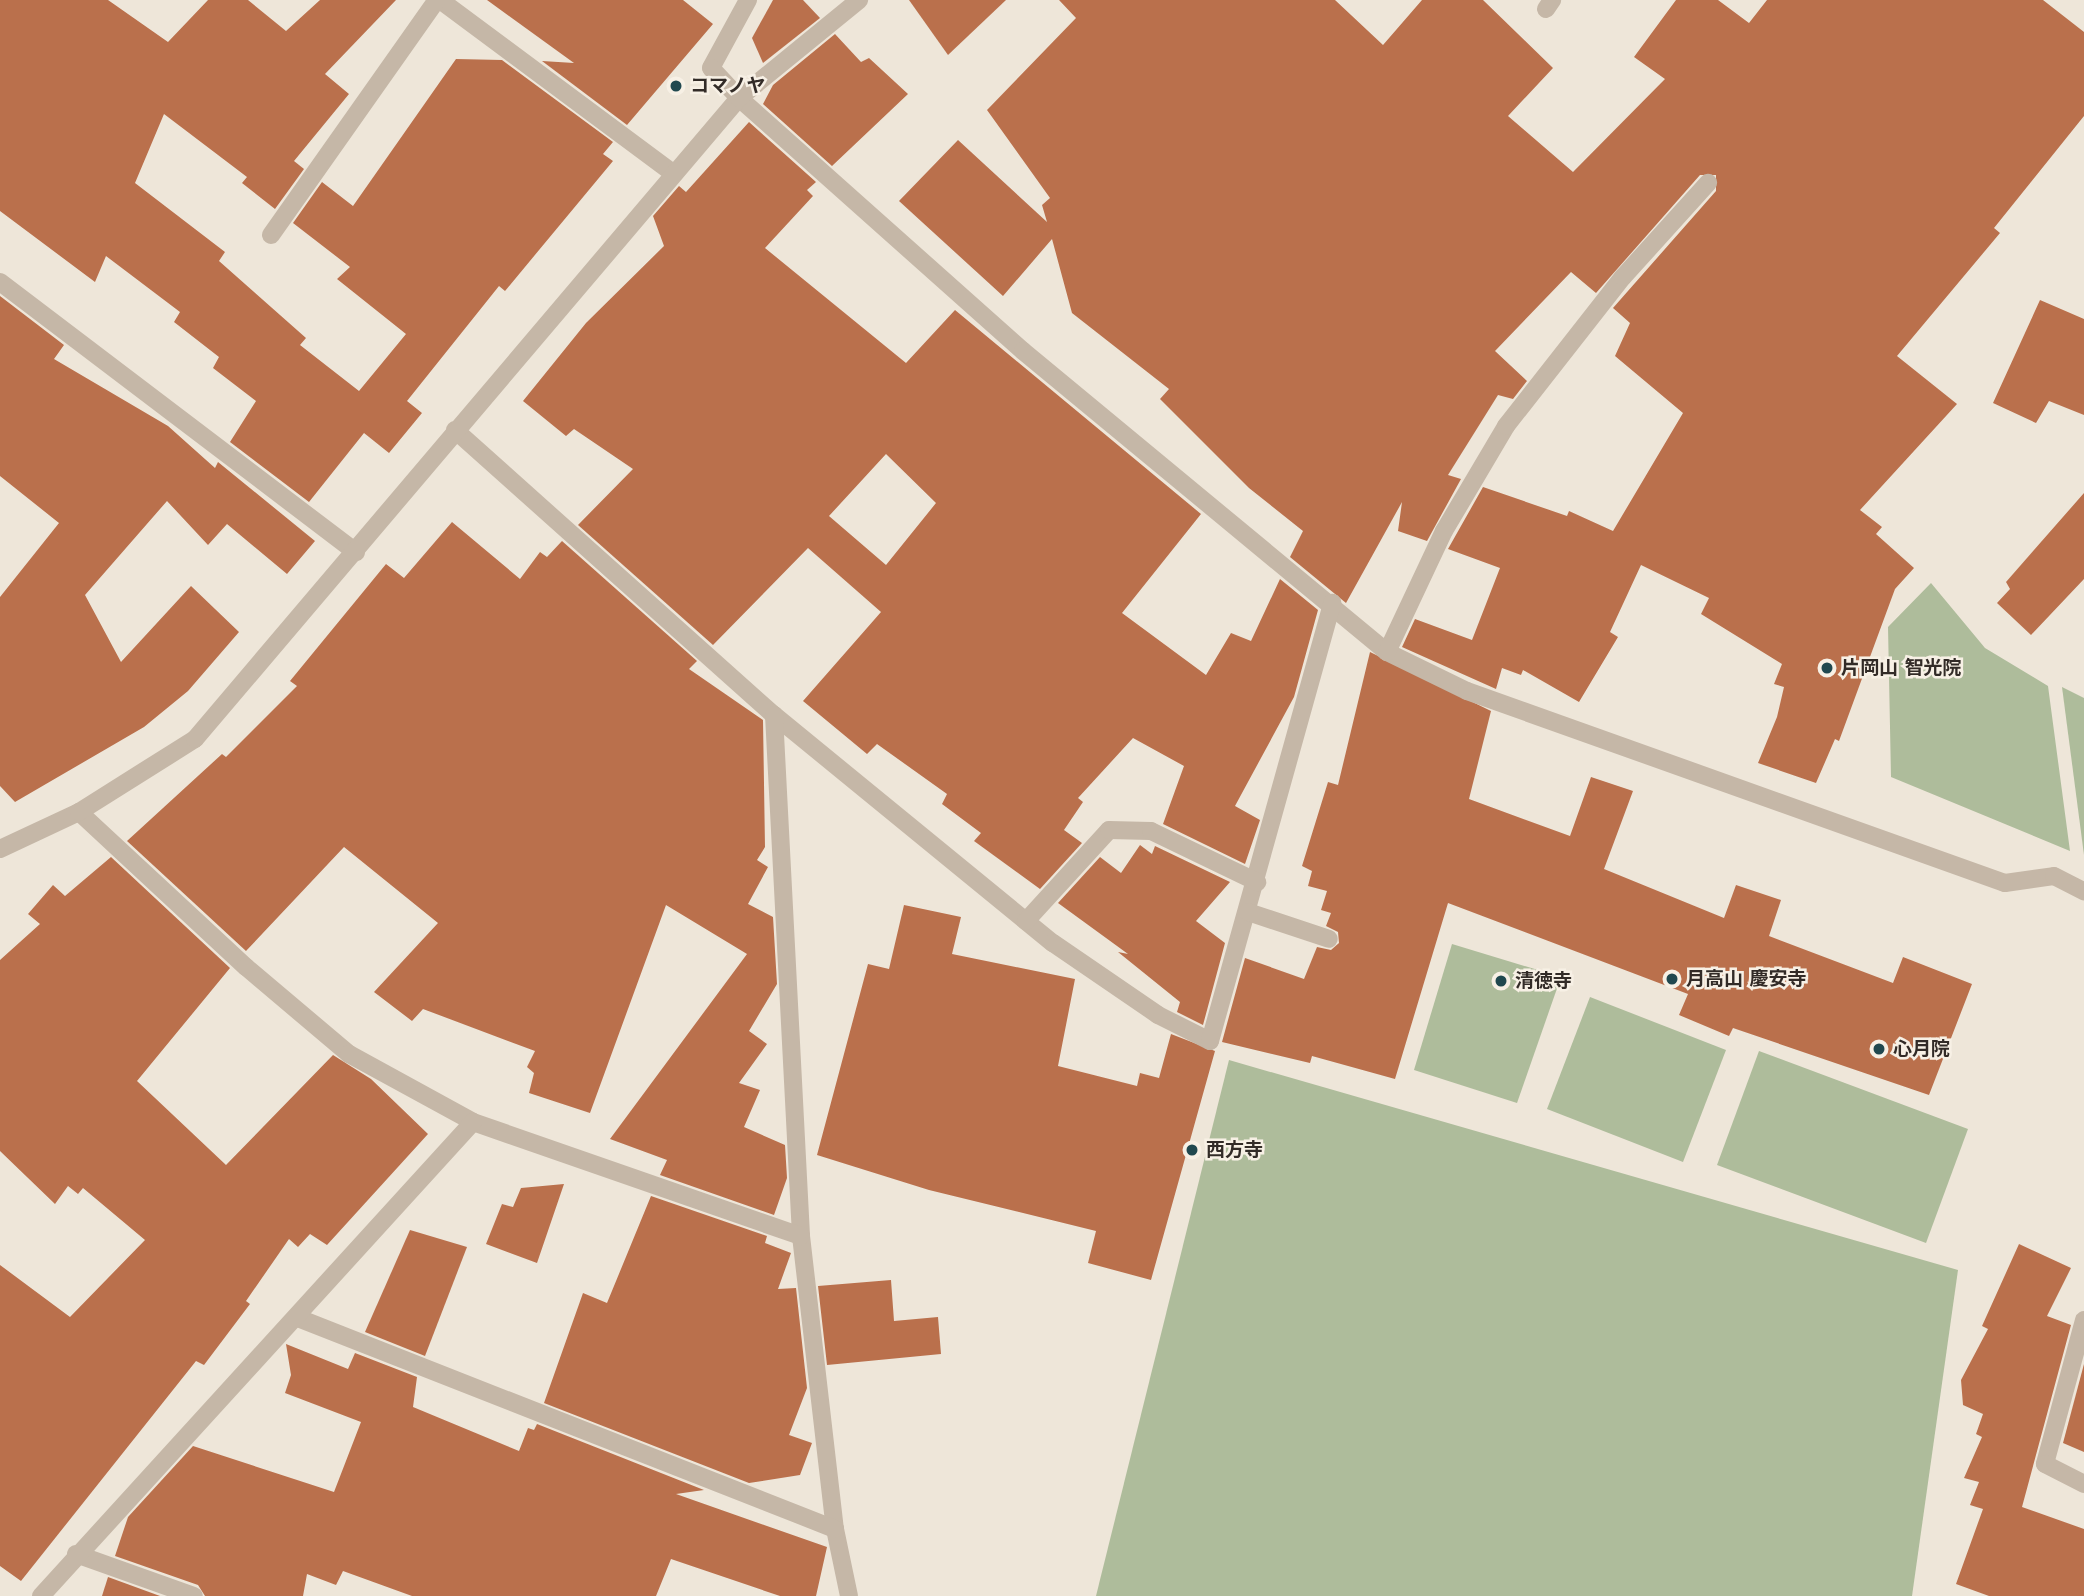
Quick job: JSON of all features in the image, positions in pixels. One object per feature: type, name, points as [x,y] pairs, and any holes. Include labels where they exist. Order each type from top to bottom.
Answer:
[{"type":"street","points":[[271,235],[439,0],[673,173]]},
{"type":"street","points":[[748,0],[711,68],[739,98],[1023,351],[1332,603],[1387,652],[1467,691],[2005,884],[2054,876],[2084,891]]},
{"type":"street","points":[[0,849],[79,812],[195,739],[739,98],[859,0]]},
{"type":"street","points":[[1387,652],[1444,531],[1506,426],[1623,277],[1708,183]]},
{"type":"street","points":[[1,284],[356,552]]},
{"type":"street","points":[[455,430],[774,715],[1026,921],[1158,1015],[1210,1041],[1257,882],[1332,603]]},
{"type":"street","points":[[774,715],[801,1236],[835,1529],[849,1596]]},
{"type":"street","points":[[79,812],[246,967],[349,1054],[473,1122],[801,1236]]},
{"type":"street","points":[[1026,921],[1109,830],[1151,831],[1257,882]]},
{"type":"street","points":[[1248,912],[1329,939]]},
{"type":"street","points":[[41,1596],[76,1554],[298,1318],[473,1122]]},
{"type":"street","points":[[298,1318],[835,1529]]},
{"type":"street","points":[[2084,1320],[2045,1464],[2084,1484]]},
{"type":"street","points":[[76,1554],[194,1596]]},
{"type":"green space","points":[[1931,583],[1985,648],[2048,686],[2070,851],[1891,777],[1888,627]]},
{"type":"green space","points":[[2062,687],[2084,698],[2084,855]]},
{"type":"green space","points":[[1452,944],[1561,977],[1517,1103],[1414,1070]]},
{"type":"green space","points":[[1590,997],[1726,1050],[1683,1162],[1547,1109]]},
{"type":"green space","points":[[1759,1051],[1968,1129],[1926,1243],[1717,1165]]},
{"type":"green space","points":[[1229,1060],[1958,1270],[1912,1596],[1096,1596]]},
{"type":"building","points":[[0,0],[108,0],[168,42],[208,0],[248,0],[286,31],[320,0],[396,0],[325,74],[349,94],[294,161],[304,169],[275,209],[242,183],[247,177],[164,114],[135,183],[225,252],[219,261],[306,338],[300,345],[359,391],[406,334],[337,279],[350,267],[293,223],[322,182],[353,206],[456,59],[502,60],[613,142],[603,154],[613,161],[505,291],[499,286],[407,401],[422,413],[389,453],[364,433],[309,502],[230,442],[256,401],[213,368],[219,357],[174,322],[180,312],[106,256],[95,282],[0,211]]},
{"type":"building","points":[[487,0],[683,0],[713,24],[627,125],[542,61],[574,63]]},
{"type":"building","points":[[773,0],[803,0],[820,18],[763,63],[752,38]]},
{"type":"building","points":[[909,0],[1006,0],[948,55]]},
{"type":"building","points":[[1059,0],[1335,0],[1383,45],[1422,0],[1483,0],[1553,68],[1508,116],[1573,172],[1665,79],[1634,57],[1676,0],[1718,0],[1749,23],[1767,0],[2043,0],[2084,32],[2084,116],[1994,228],[2000,233],[1897,356],[1957,404],[1860,510],[1882,527],[1876,534],[1914,568],[1895,589],[1839,741],[1835,739],[1816,783],[1758,763],[1777,717],[1784,687],[1774,684],[1782,664],[1701,614],[1709,598],[1641,565],[1610,632],[1618,637],[1579,702],[1523,670],[1521,675],[1502,668],[1496,689],[1402,647],[1415,619],[1472,640],[1500,568],[1448,549],[1483,487],[1567,516],[1569,511],[1613,531],[1683,413],[1615,356],[1630,323],[1613,308],[1716,191],[1716,175],[1700,175],[1596,293],[1571,272],[1495,351],[1527,381],[1513,399],[1498,395],[1448,475],[1461,479],[1427,541],[1398,531],[1402,502],[1346,603],[1290,557],[1303,531],[1249,488],[1160,399],[1169,389],[1072,313],[1052,239],[1003,296],[899,201],[958,140],[1047,222],[1042,205],[1050,198],[987,110],[1076,18]]},
{"type":"building","points":[[835,34],[861,62],[869,58],[908,94],[832,166],[763,104],[773,85]]},
{"type":"building","points":[[749,122],[816,182],[807,190],[813,196],[765,248],[906,363],[955,310],[1201,514],[1122,613],[1206,675],[1231,633],[1251,641],[1280,579],[1318,610],[1294,697],[1235,806],[1260,820],[1245,864],[1163,824],[1184,766],[1133,738],[1078,798],[1083,802],[1064,830],[1082,843],[1040,889],[974,841],[981,833],[942,804],[947,794],[877,744],[867,754],[803,701],[881,612],[808,548],[713,645],[578,525],[633,469],[574,429],[566,436],[523,401],[586,323],[664,246],[653,216],[679,186],[686,192]],"holes":[[[886,454],[936,503],[886,565],[829,516]]]},
{"type":"building","points":[[0,296],[64,345],[54,359],[168,426],[215,468],[218,462],[315,541],[287,574],[227,524],[208,545],[167,501],[85,595],[121,662],[191,586],[239,632],[188,691],[144,727],[15,802],[0,786],[0,597],[59,523],[0,476]]},
{"type":"building","points":[[2040,300],[2084,319],[2084,415],[2049,401],[2036,423],[1993,403]]},
{"type":"building","points":[[2084,493],[2084,579],[2031,635],[1997,603],[2010,589],[2006,582]]},
{"type":"building","points":[[452,522],[520,579],[540,552],[547,557],[562,541],[697,661],[689,669],[763,720],[765,847],[757,860],[768,867],[748,904],[773,917],[777,984],[749,1031],[767,1044],[739,1083],[760,1090],[744,1127],[785,1145],[787,1178],[774,1215],[660,1175],[667,1160],[610,1139],[747,954],[666,905],[590,1113],[529,1093],[534,1073],[527,1067],[535,1051],[423,1009],[412,1021],[374,992],[438,923],[344,847],[246,951],[127,841],[222,754],[226,757],[297,686],[290,681],[386,564],[404,578]]},
{"type":"building","points":[[1370,652],[1491,711],[1469,799],[1570,836],[1591,777],[1633,791],[1604,869],[1724,918],[1736,885],[1781,900],[1769,936],[1893,983],[1903,957],[1972,984],[1929,1095],[1733,1028],[1729,1036],[1679,1015],[1688,994],[1448,903],[1395,1079],[1312,1056],[1310,1063],[1222,1042],[1245,958],[1304,979],[1317,947],[1331,950],[1339,943],[1338,932],[1326,926],[1331,913],[1321,910],[1327,891],[1308,886],[1312,871],[1302,866],[1328,782],[1338,785]]},
{"type":"building","points":[[1140,845],[1152,854],[1155,846],[1230,882],[1196,921],[1225,943],[1203,1025],[1177,1012],[1180,1002],[1118,952],[1128,954],[1058,903],[1100,857],[1121,873]]},
{"type":"building","points":[[111,857],[230,968],[137,1081],[226,1165],[333,1055],[371,1079],[428,1134],[327,1245],[310,1234],[298,1247],[289,1239],[246,1301],[250,1304],[204,1365],[196,1361],[21,1581],[0,1566],[0,1265],[70,1317],[145,1240],[83,1188],[78,1194],[68,1186],[55,1204],[0,1151],[0,960],[40,924],[28,914],[53,885],[65,896]]},
{"type":"building","points":[[904,905],[961,917],[952,954],[1075,979],[1058,1066],[1137,1086],[1140,1073],[1159,1078],[1171,1034],[1215,1051],[1151,1280],[1088,1263],[1096,1231],[929,1190],[817,1155],[868,964],[889,969]]},
{"type":"building","points":[[564,1184],[537,1263],[486,1244],[502,1204],[513,1207],[521,1188]]},
{"type":"building","points":[[651,1196],[767,1236],[765,1243],[791,1253],[778,1289],[796,1288],[807,1388],[789,1435],[812,1443],[800,1475],[749,1483],[544,1403],[583,1293],[607,1303]]},
{"type":"building","points":[[410,1230],[467,1247],[425,1356],[365,1332]]},
{"type":"building","points":[[2019,1244],[2071,1268],[2047,1316],[2071,1325],[2022,1507],[2084,1529],[2084,1596],[1989,1596],[1956,1584],[1983,1509],[1970,1505],[1979,1482],[1964,1478],[1982,1437],[1976,1434],[1983,1414],[1963,1405],[1961,1380],[1988,1329],[1982,1326]]},
{"type":"building","points":[[891,1280],[894,1321],[938,1317],[941,1354],[827,1365],[818,1286]]},
{"type":"building","points":[[286,1344],[348,1369],[355,1353],[417,1377],[413,1407],[519,1451],[528,1428],[534,1430],[537,1424],[704,1490],[676,1494],[827,1547],[816,1596],[780,1596],[671,1559],[656,1596],[412,1596],[343,1571],[336,1585],[307,1574],[303,1596],[205,1596],[198,1585],[115,1556],[128,1517],[193,1446],[334,1492],[361,1422],[285,1393],[291,1375]]},
{"type":"building","points":[[2084,1364],[2084,1452],[2063,1443]]},
{"type":"building","points":[[108,1577],[160,1596],[102,1596]]},
{"type":"place","name":"コマノヤ","points":[[676,86]]},
{"type":"place","name":"片岡山 智光院","points":[[1827,668]]},
{"type":"place","name":"月高山 慶安寺","points":[[1672,979]]},
{"type":"place","name":"清徳寺","points":[[1501,981]]},
{"type":"place","name":"心月院","points":[[1879,1049]]},
{"type":"place","name":"西方寺","points":[[1192,1150]]}]
